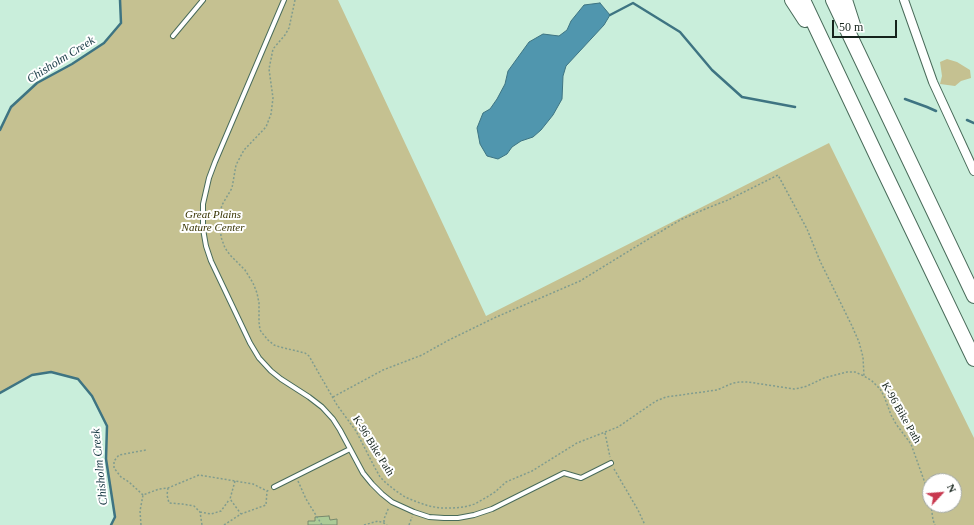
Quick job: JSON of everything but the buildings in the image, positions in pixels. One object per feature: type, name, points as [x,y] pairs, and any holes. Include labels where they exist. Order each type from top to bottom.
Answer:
[{"type":"highway","points":[[792,0],[836,68]]},
{"type":"highway","points":[[803,0],[974,359]]},
{"type":"highway","points":[[832,0],[974,296]]},
{"type":"highway","points":[[844,0],[870,78]]},
{"type":"street","points":[[904,0],[933,82],[974,171]]},
{"type":"lane","points":[[173,36],[203,0]]},
{"type":"lane","points":[[284,0],[209,178],[203,204],[203,229],[208,253],[216,273],[250,343],[259,358],[271,371],[322,407],[333,419],[363,473],[382,494],[392,502],[429,517],[458,518],[469,516],[492,509],[564,473],[581,478],[611,463]]},
{"type":"lane","points":[[274,487],[350,449]]},
{"type":"path","name":"K-96 Bike Path","points":[[295,0],[289,28],[285,36],[274,49],[271,59],[269,69],[272,98],[271,114],[266,127],[244,150],[236,165],[232,188],[222,205],[220,213],[221,238],[230,255],[246,270],[254,283],[259,303],[260,330],[274,345],[305,353],[309,356],[342,412],[353,426],[380,477],[386,483],[405,497],[417,502],[440,508],[464,507],[475,504],[495,492],[506,482],[532,471],[581,442],[618,427],[656,401],[666,397],[717,390],[733,383],[740,382],[794,389],[807,386],[824,378],[847,372],[855,372],[864,376],[880,389],[896,424],[911,444],[922,475]]},
{"type":"path","points":[[333,397],[383,370],[422,355],[494,318],[580,281],[682,219],[728,200],[778,175],[807,229],[820,261],[859,342],[863,357],[864,376]]},
{"type":"path","points":[[605,433],[611,463],[645,525]]},
{"type":"path","points":[[143,495],[121,477],[114,468],[114,461],[120,456],[146,450]]},
{"type":"path","points":[[143,495],[159,489],[168,488],[199,475],[252,484],[267,491]]},
{"type":"path","points":[[296,476],[306,499],[322,525]]},
{"type":"path","points":[[168,488],[167,495],[169,503],[194,506],[200,512],[211,514],[221,511],[230,499],[235,481]]},
{"type":"path","points":[[267,491],[274,487]]},
{"type":"path","points":[[224,525],[240,514],[266,505],[267,491]]},
{"type":"path","points":[[141,525],[140,511],[143,495]]},
{"type":"path","points":[[230,499],[240,514]]},
{"type":"path","points":[[384,523],[384,519],[392,502]]},
{"type":"path","points":[[200,512],[202,525]]},
{"type":"path","points":[[932,513],[935,525]]},
{"type":"path","points":[[364,525],[378,521],[387,525]]},
{"type":"green space","name":"Great Plains Nature Center","points":[[120,0],[338,0],[486,316],[829,143],[974,438],[974,525],[111,525],[115,517],[106,459],[107,426],[92,396],[78,379],[51,372],[32,375],[0,393],[0,130],[11,107],[37,83],[72,64],[104,43],[121,23]]},
{"type":"green space","points":[[947,59],[957,62],[970,70],[971,78],[961,81],[955,86],[940,84],[942,76],[940,62]]},
{"type":"water","points":[[600,3],[610,15],[604,25],[566,66],[563,76],[562,99],[553,115],[541,130],[533,137],[521,141],[512,147],[507,154],[498,159],[487,156],[480,144],[477,128],[483,113],[490,109],[497,99],[505,84],[508,71],[529,42],[543,34],[559,36],[567,30],[571,21],[584,5]]},
{"type":"waterway","name":"Chisholm Creek","points":[[0,130],[11,107],[37,83],[72,64],[104,43],[121,23],[120,0]]},
{"type":"waterway","points":[[610,15],[633,3],[680,32],[712,70],[742,97],[795,107]]},
{"type":"waterway","points":[[905,99],[936,111]]},
{"type":"waterway","points":[[967,120],[974,123]]},
{"type":"waterway","name":"Chisholm Creek","points":[[0,393],[32,375],[51,372],[78,379],[92,396],[107,426],[106,459],[115,517],[111,525]]}]
